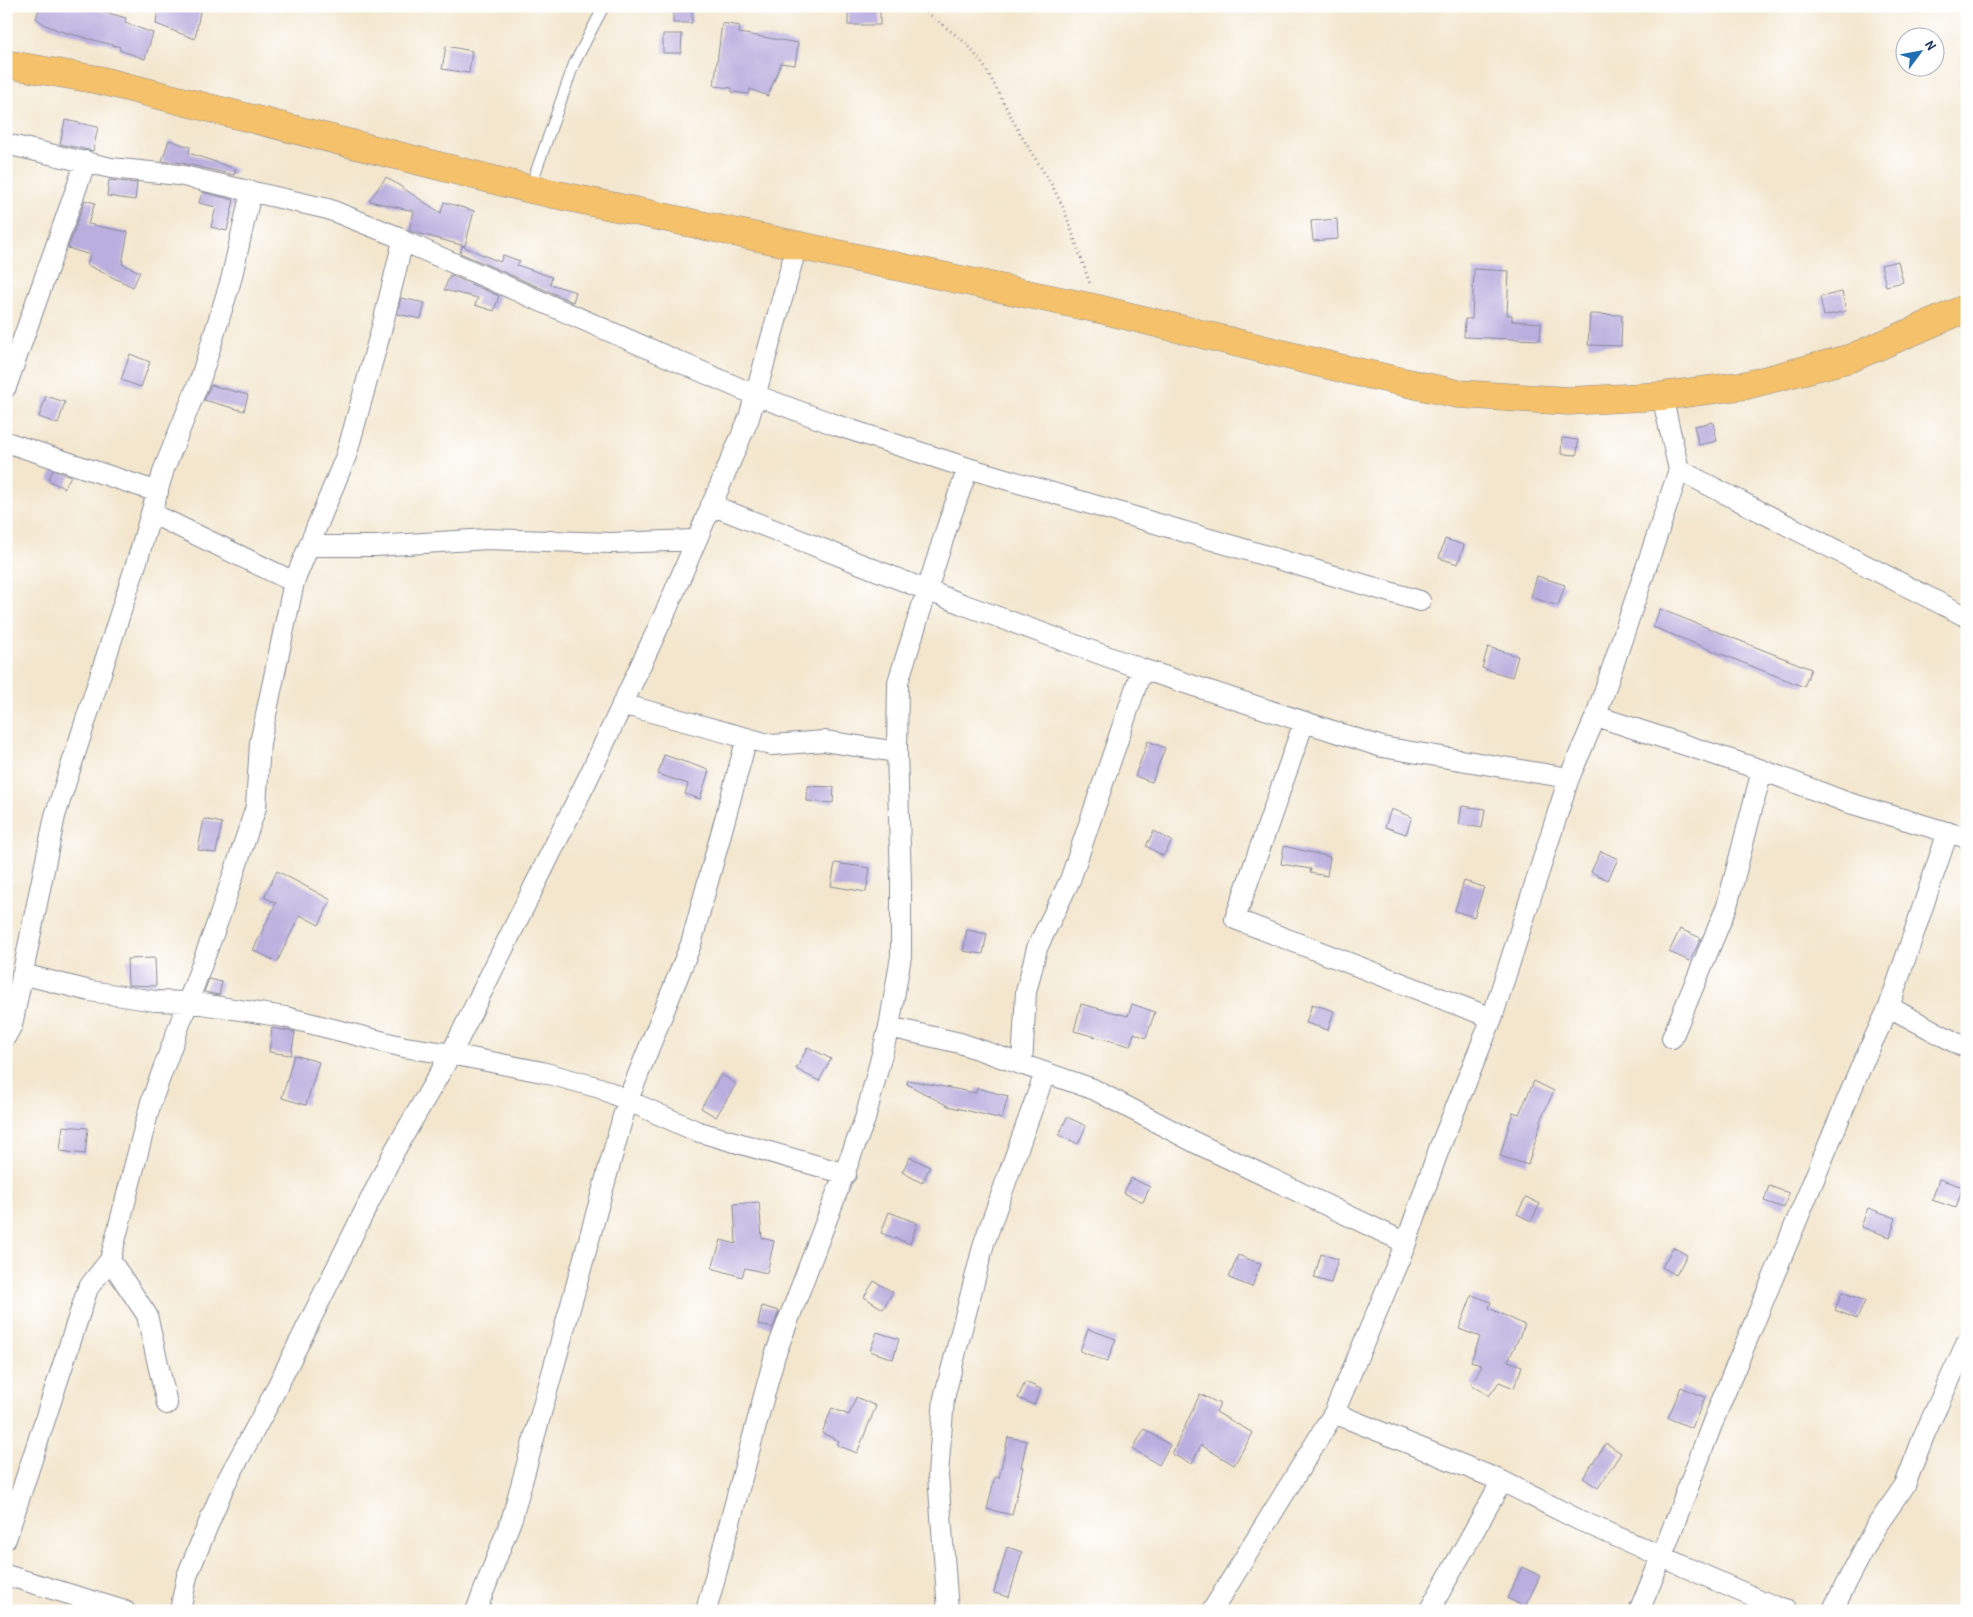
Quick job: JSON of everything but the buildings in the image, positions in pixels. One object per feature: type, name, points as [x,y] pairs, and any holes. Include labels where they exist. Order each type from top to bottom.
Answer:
[{"type":"highway","points":[[6,64],[99,80],[530,189],[1099,309],[1334,367],[1458,394],[1568,401],[1662,396],[1748,385],[1851,358],[1967,308]]},
{"type":"street","points":[[6,144],[111,168],[179,175],[328,209],[396,236],[403,241],[755,395],[836,425],[968,468],[1420,601]]},
{"type":"street","points":[[6,387],[86,161]]},
{"type":"street","points":[[6,1036],[12,1025],[55,816],[164,469],[201,377],[231,280],[251,192]]},
{"type":"street","points":[[6,1538],[88,1288],[110,1260],[151,1102],[219,918],[256,807],[260,742],[294,582],[346,456],[382,327],[403,241]]},
{"type":"street","points":[[180,1611],[187,1576],[224,1486],[268,1405],[395,1150],[451,1054],[589,776],[666,611],[749,418],[797,245]]},
{"type":"street","points":[[1212,1611],[1334,1413],[1406,1243],[1439,1149],[1492,1018],[1569,778],[1596,716],[1679,470],[1662,396]]},
{"type":"street","points":[[6,442],[158,492]]},
{"type":"street","points":[[706,1611],[775,1355],[846,1174],[865,1119],[889,1027],[901,956],[897,752],[898,682],[968,468]]},
{"type":"street","points":[[1679,470],[1967,617]]},
{"type":"street","points":[[711,505],[927,590],[1142,669],[1382,747],[1569,778]]},
{"type":"street","points":[[151,513],[294,582]]},
{"type":"street","points":[[308,546],[375,546],[488,538],[611,544],[696,540]]},
{"type":"street","points":[[1022,1065],[1026,992],[1037,948],[1070,880],[1142,669]]},
{"type":"street","points":[[622,704],[772,745],[824,741],[897,752]]},
{"type":"street","points":[[1596,716],[1762,770],[1846,802],[1958,835],[1889,1007],[1863,1062],[1714,1419],[1639,1611]]},
{"type":"street","points":[[1304,722],[1235,919],[1492,1018]]},
{"type":"street","points":[[476,1611],[512,1518],[626,1102],[691,944],[747,738]]},
{"type":"street","points":[[1672,1038],[1727,906],[1762,770]]},
{"type":"street","points":[[22,974],[90,990],[155,1001],[188,1002],[285,1017],[404,1047],[451,1054],[551,1075],[600,1088],[626,1102],[696,1131],[846,1174]]},
{"type":"street","points":[[1889,1007],[1967,1047]]},
{"type":"street","points":[[889,1027],[960,1043],[1093,1089],[1194,1142],[1406,1243]]},
{"type":"street","points":[[948,1611],[938,1475],[944,1398],[984,1243],[1045,1073]]},
{"type":"street","points":[[110,1260],[147,1315],[167,1404]]},
{"type":"street","points":[[1832,1611],[1876,1528],[1905,1485],[1925,1433],[1967,1342]]},
{"type":"street","points":[[1334,1413],[1502,1481],[1579,1520],[1717,1582],[1788,1611]]},
{"type":"street","points":[[1429,1611],[1502,1481]]},
{"type":"street","points":[[6,1575],[125,1611]]},
{"type":"lane","points":[[530,189],[574,64],[604,6]]},
{"type":"path","points":[[919,6],[968,45],[986,69],[1020,134],[1052,185],[1064,209],[1099,309]]}]
